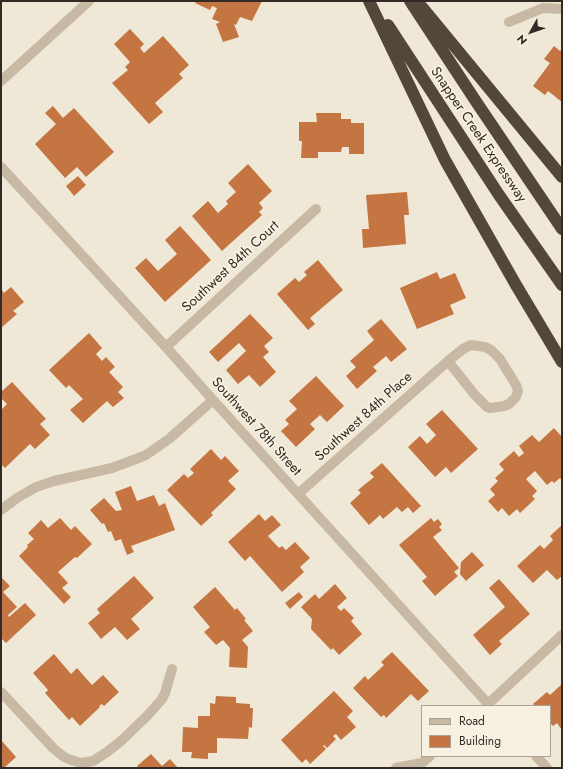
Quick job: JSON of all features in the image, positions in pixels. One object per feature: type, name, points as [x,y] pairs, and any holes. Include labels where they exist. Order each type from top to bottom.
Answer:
[{"type":"highway","name":"Snapper Creek Expressway","points":[[370,1],[470,152],[562,285]]},
{"type":"highway","points":[[370,1],[445,160],[516,286],[562,362]]},
{"type":"highway","name":"Snapper Creek Expressway","points":[[410,1],[562,229]]},
{"type":"highway","points":[[417,1],[562,177]]},
{"type":"street","points":[[1,81],[89,1]]},
{"type":"street","points":[[509,22],[543,8],[562,9]]},
{"type":"street","name":"Southwest 78th Street","points":[[1,167],[166,347],[488,705]]},
{"type":"street","name":"Southwest 84th Court","points":[[166,347],[316,209]]},
{"type":"street","name":"Southwest 84th Place","points":[[298,494],[448,361],[463,349],[471,345],[484,347],[496,355],[516,385],[518,391],[516,397],[509,404],[490,408],[474,394],[448,361]]},
{"type":"street","points":[[1,510],[17,498],[36,487],[54,481],[112,468],[146,454],[169,439],[213,400]]},
{"type":"street","points":[[488,705],[562,636]]},
{"type":"street","points":[[1,692],[53,748],[64,757],[81,763],[93,761],[108,752],[145,718],[159,703],[165,693],[172,669]]},
{"type":"street","points":[[396,768],[422,763],[429,757]]},
{"type":"street","points":[[537,757],[547,768]]},
{"type":"building","points":[[196,1],[262,1],[252,21],[240,17],[236,25],[234,24],[239,37],[223,42],[216,24],[220,22],[212,19],[217,8],[212,6],[210,10],[195,3]]},
{"type":"building","points":[[130,29],[144,44],[140,48],[144,53],[163,36],[189,65],[179,74],[183,78],[155,103],[163,112],[149,124],[112,83],[128,70],[125,67],[130,62],[114,44]]},
{"type":"building","points":[[554,46],[560,51],[562,48],[562,102],[548,91],[545,95],[533,86],[550,63],[544,59]]},
{"type":"building","points":[[53,106],[63,118],[74,108],[114,152],[86,177],[77,167],[65,178],[35,144],[56,124],[45,113]]},
{"type":"building","points":[[316,113],[341,113],[341,119],[351,119],[351,123],[364,123],[364,154],[349,154],[349,147],[342,147],[341,152],[318,152],[318,158],[301,158],[302,141],[299,141],[299,122],[317,122]]},
{"type":"building","points":[[248,164],[272,191],[259,203],[263,208],[259,212],[262,215],[222,251],[192,216],[208,201],[218,213],[228,204],[226,201],[236,192],[228,183]]},
{"type":"building","points":[[78,176],[86,185],[74,196],[66,186]]},
{"type":"building","points":[[407,192],[409,215],[404,215],[406,244],[363,248],[362,229],[369,229],[366,195]]},
{"type":"building","points":[[180,226],[211,260],[165,302],[135,268],[146,258],[158,271],[177,254],[165,240]]},
{"type":"building","points":[[318,260],[343,290],[310,318],[315,324],[308,330],[277,294],[295,278],[299,282],[307,275],[304,272]]},
{"type":"building","points":[[437,272],[440,279],[455,273],[466,298],[450,305],[454,314],[417,329],[400,288]]},
{"type":"building","points":[[11,287],[24,302],[13,311],[17,314],[1,328],[1,289],[4,293]]},
{"type":"building","points":[[250,314],[273,338],[264,346],[269,352],[263,357],[276,372],[260,387],[249,375],[238,384],[226,370],[246,351],[239,343],[218,362],[209,352]]},
{"type":"building","points":[[381,319],[407,349],[391,362],[386,356],[373,367],[377,371],[357,389],[346,376],[356,367],[350,361],[374,340],[367,331]]},
{"type":"building","points":[[89,333],[102,348],[96,354],[102,361],[106,357],[115,367],[109,372],[123,387],[118,392],[124,398],[113,407],[107,401],[83,423],[70,410],[83,399],[69,385],[66,388],[49,370]]},
{"type":"building","points":[[316,376],[344,406],[327,422],[320,415],[310,424],[315,429],[296,447],[281,431],[289,424],[285,420],[297,409],[289,401]]},
{"type":"building","points":[[12,382],[46,419],[40,424],[50,435],[35,449],[30,444],[5,468],[1,464],[1,410],[7,404],[1,398],[1,392]]},
{"type":"building","points":[[442,410],[478,449],[451,473],[446,467],[435,477],[408,447],[420,436],[427,444],[436,435],[426,424]]},
{"type":"building","points":[[554,428],[562,437],[562,481],[560,478],[554,483],[552,481],[547,485],[535,471],[526,479],[537,491],[532,496],[535,499],[520,513],[517,509],[509,516],[502,508],[498,512],[488,501],[495,495],[490,489],[498,481],[495,478],[504,470],[499,464],[514,451],[519,457],[524,453],[519,446],[532,435],[539,442]]},
{"type":"building","points":[[211,449],[221,460],[225,456],[239,471],[228,481],[236,489],[211,513],[213,515],[201,526],[167,490],[184,474],[188,478],[194,473],[190,469]]},
{"type":"building","points":[[382,463],[421,506],[413,513],[408,507],[402,512],[397,507],[383,519],[380,515],[369,525],[350,503],[361,493],[358,490],[374,477],[370,473]]},
{"type":"building","points":[[131,486],[137,501],[154,495],[159,506],[165,503],[175,530],[131,546],[134,552],[127,555],[121,539],[115,541],[111,531],[108,532],[104,523],[102,524],[90,510],[104,498],[116,511],[122,510],[115,492]]},
{"type":"building","points":[[259,514],[265,521],[272,515],[281,525],[268,536],[279,548],[282,546],[286,550],[295,542],[310,558],[300,567],[304,572],[282,592],[250,556],[245,561],[228,542]]},
{"type":"building","points":[[60,518],[71,530],[75,526],[92,544],[77,558],[75,557],[58,572],[68,583],[62,588],[71,597],[64,604],[19,556],[28,547],[27,545],[34,539],[28,533],[41,520],[48,528]]},
{"type":"building","points":[[431,518],[434,522],[438,519],[442,524],[439,527],[442,530],[433,537],[459,568],[454,572],[458,576],[435,596],[422,581],[427,577],[399,545]]},
{"type":"building","points":[[562,525],[562,576],[557,580],[547,570],[533,583],[517,566],[540,545],[544,549],[553,540],[550,536]]},
{"type":"building","points":[[472,552],[484,565],[466,581],[460,574],[461,562]]},
{"type":"building","points":[[134,576],[154,598],[131,619],[140,629],[127,640],[115,627],[101,639],[88,623],[100,613],[97,609]]},
{"type":"building","points":[[1,577],[10,586],[3,592],[17,607],[8,615],[9,617],[25,603],[36,615],[6,643],[1,638]]},
{"type":"building","points":[[499,579],[530,614],[499,641],[502,644],[490,655],[473,635],[505,607],[489,588]]},
{"type":"building","points":[[335,584],[347,598],[337,607],[341,611],[344,608],[354,618],[351,621],[362,634],[339,655],[333,648],[331,650],[311,629],[312,619],[301,607],[315,594],[319,599]]},
{"type":"building","points":[[215,587],[235,610],[237,608],[253,631],[242,640],[248,647],[247,668],[229,667],[230,648],[223,640],[216,645],[204,632],[210,627],[193,607]]},
{"type":"building","points":[[299,592],[303,597],[290,609],[285,603]]},
{"type":"building","points":[[392,652],[429,691],[418,701],[411,694],[386,718],[384,715],[381,717],[353,688],[365,676],[368,680],[384,665],[381,662]]},
{"type":"building","points":[[54,654],[71,674],[77,668],[92,685],[103,675],[119,692],[104,706],[102,704],[99,706],[100,707],[80,726],[72,717],[69,720],[45,693],[48,690],[33,673]]},
{"type":"building","points":[[562,684],[562,730],[557,723],[553,726],[551,724],[551,705],[533,704],[547,692],[550,695]]},
{"type":"building","points":[[334,691],[353,711],[347,717],[356,727],[341,740],[336,734],[333,736],[336,739],[327,748],[324,745],[323,746],[326,749],[310,764],[306,759],[302,763],[281,740]]},
{"type":"building","points":[[216,696],[236,697],[236,703],[250,704],[250,708],[253,708],[252,728],[249,727],[248,739],[217,738],[217,753],[208,753],[208,759],[191,758],[192,752],[182,752],[183,727],[198,728],[198,716],[210,716],[210,703],[215,704]]},
{"type":"building","points":[[1,740],[16,757],[4,768],[1,768]]},
{"type":"building","points":[[151,754],[162,766],[170,759],[178,768],[139,768],[137,766]]}]
